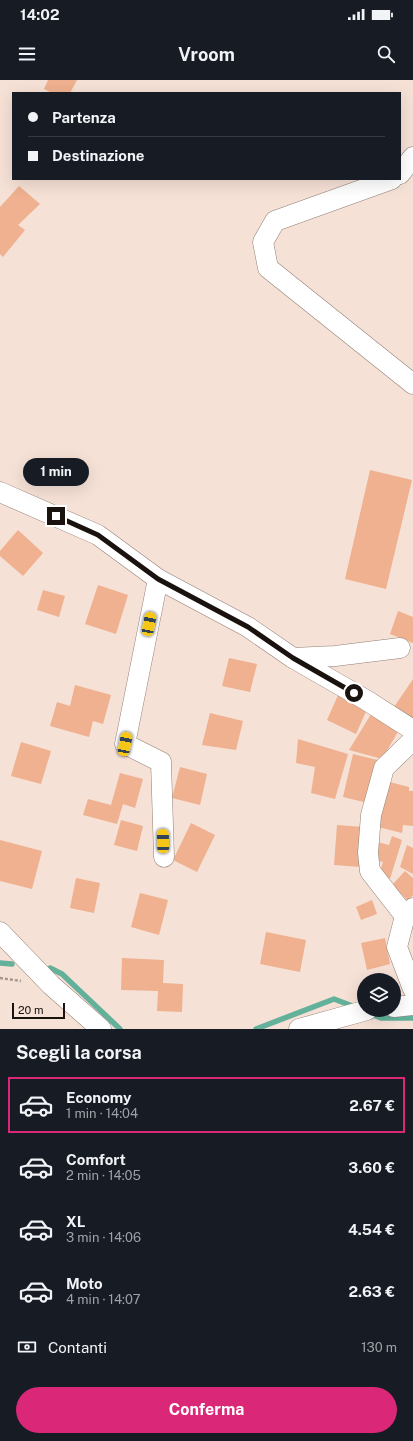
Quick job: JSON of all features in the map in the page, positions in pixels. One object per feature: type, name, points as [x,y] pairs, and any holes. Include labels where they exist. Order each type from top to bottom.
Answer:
[{"type":"street","points":[[401,173],[413,157]]},
{"type":"street","points":[[389,180],[275,221],[263,242],[268,268],[413,384]]},
{"type":"street","points":[[0,492],[98,535],[158,579],[248,627],[293,658],[366,700],[413,730]]},
{"type":"street","points":[[158,579],[125,744],[161,762],[164,857]]},
{"type":"street","points":[[293,658],[335,656],[400,648]]},
{"type":"street","points":[[413,740],[384,768],[371,815],[368,852],[370,871],[409,912],[397,947],[413,989]]},
{"type":"street","points":[[0,932],[51,984],[101,1029]]},
{"type":"street","points":[[401,1006],[413,1005]]},
{"type":"street","points":[[299,1029],[357,1013]]},
{"type":"building","points":[[48,80],[77,80],[71,92],[50,92],[44,89]]},
{"type":"building","points":[[19,186],[40,204],[18,225],[25,230],[3,257],[0,254],[0,207]]},
{"type":"building","points":[[370,470],[412,480],[386,589],[345,579]]},
{"type":"building","points":[[18,530],[43,553],[23,576],[0,556],[0,551]]},
{"type":"building","points":[[98,585],[128,595],[116,634],[85,624]]},
{"type":"building","points":[[43,590],[65,596],[59,617],[37,610]]},
{"type":"building","points":[[398,611],[413,617],[413,643],[390,634]]},
{"type":"building","points":[[229,658],[257,664],[250,692],[222,686]]},
{"type":"building","points":[[413,679],[413,718],[410,722],[392,710]]},
{"type":"building","points":[[75,685],[111,695],[103,724],[93,721],[89,737],[50,726],[57,702],[70,706]]},
{"type":"building","points":[[339,693],[368,707],[356,734],[327,720]]},
{"type":"building","points":[[373,711],[399,730],[382,759],[349,750]]},
{"type":"building","points":[[210,713],[243,721],[236,750],[202,745]]},
{"type":"building","points":[[298,739],[348,754],[335,799],[311,793],[315,767],[296,763]]},
{"type":"building","points":[[21,742],[51,751],[41,784],[11,776]]},
{"type":"building","points":[[353,754],[382,761],[372,804],[343,797]]},
{"type":"building","points":[[180,767],[207,774],[200,805],[172,798]]},
{"type":"building","points":[[120,773],[143,779],[135,808],[123,804],[117,824],[83,815],[88,799],[111,805]]},
{"type":"building","points":[[382,780],[409,787],[409,791],[413,791],[413,826],[403,825],[402,833],[374,826]]},
{"type":"building","points":[[121,820],[143,826],[137,851],[114,845]]},
{"type":"building","points":[[191,823],[215,835],[197,872],[173,860]]},
{"type":"building","points":[[337,825],[363,827],[360,867],[334,865]]},
{"type":"building","points":[[392,836],[402,840],[390,879],[379,875],[383,862],[372,859],[377,842],[389,845]]},
{"type":"building","points":[[0,840],[42,851],[32,889],[0,881]]},
{"type":"building","points":[[407,845],[413,848],[413,874],[400,867]]},
{"type":"building","points":[[405,871],[413,878],[413,895],[408,901],[392,885]]},
{"type":"building","points":[[76,878],[100,883],[94,913],[70,908]]},
{"type":"building","points":[[140,893],[168,900],[159,935],[131,927]]},
{"type":"building","points":[[372,900],[377,914],[361,920],[356,907]]},
{"type":"building","points":[[266,932],[306,940],[300,972],[260,964]]},
{"type":"building","points":[[385,938],[390,964],[367,970],[361,943]]},
{"type":"building","points":[[122,958],[164,960],[163,983],[183,984],[182,1012],[157,1011],[158,991],[121,990]]},
{"type":"waterway","points":[[0,963],[12,964]]},
{"type":"waterway","points":[[50,968],[62,974],[120,1029]]},
{"type":"waterway","points":[[256,1029],[334,999],[355,1007]]},
{"type":"waterway","points":[[378,1017],[413,1018]]},
{"type":"route","points":[[56,516],[98,535],[158,579],[248,627],[293,658],[354,693]]}]
